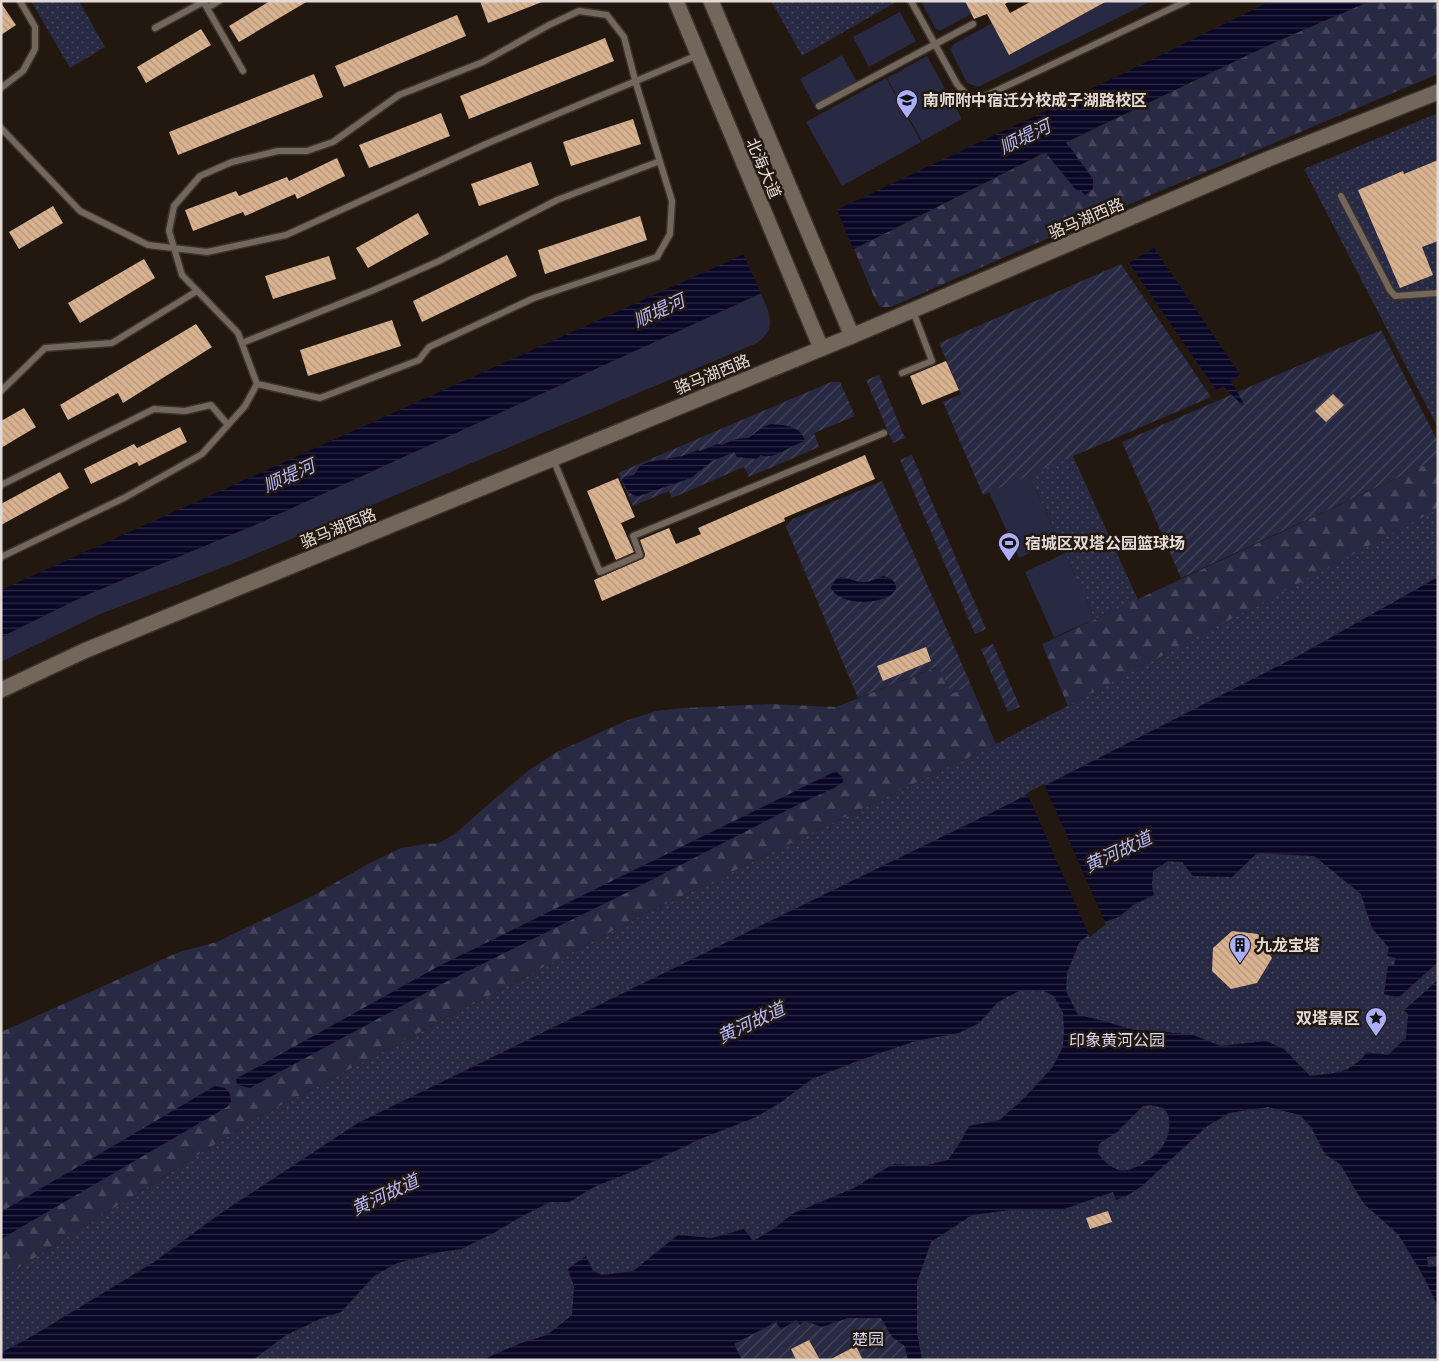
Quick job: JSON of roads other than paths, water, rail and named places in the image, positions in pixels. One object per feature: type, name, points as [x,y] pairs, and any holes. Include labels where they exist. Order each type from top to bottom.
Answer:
[{"type":"street","name":"北海大道","points":[[676,1],[820,348]]},
{"type":"street","name":"北海大道","points":[[710,1],[852,336]]},
{"type":"street","name":"骆马湖西路","points":[[1,690],[84,651],[852,336],[1268,159],[1438,92]]},
{"type":"lane","points":[[1,88],[23,71],[35,49],[35,27],[20,1]]},
{"type":"lane","points":[[155,28],[204,4],[219,1]]},
{"type":"lane","points":[[911,1],[957,84],[971,98],[983,97],[1186,1]]},
{"type":"lane","points":[[204,4],[242,71]]},
{"type":"lane","points":[[1,557],[124,498],[202,454],[245,406],[257,384],[238,333],[182,275],[169,231],[174,206],[200,176],[241,160],[278,151],[307,151],[333,142],[399,96],[483,62],[549,24],[579,12],[607,14],[624,37],[672,201],[670,234],[656,257],[534,298],[429,347],[419,360],[320,398],[257,384]]},
{"type":"lane","points":[[819,106],[973,24]]},
{"type":"lane","points":[[1,128],[80,210],[148,245],[207,252],[286,235],[488,143],[698,55]]},
{"type":"lane","points":[[242,343],[382,286],[439,260],[557,200],[660,161]]},
{"type":"lane","points":[[1342,196],[1390,290],[1395,296],[1438,293]]},
{"type":"lane","points":[[1,391],[45,348],[112,343],[197,291]]},
{"type":"lane","points":[[902,373],[932,361],[912,310]]},
{"type":"lane","points":[[1,485],[154,409],[185,411],[211,405],[228,425]]},
{"type":"lane","points":[[553,459],[600,572],[640,555],[633,536],[884,433]]},
{"type":"water","name":"顺堤河","points":[[1271,1],[1370,1],[1271,44],[1066,142],[1093,179],[1093,189],[1085,195],[1081,191],[1077,191],[1045,152],[868,242],[755,296],[257,524],[84,596],[1,637],[1,590],[729,261],[1077,96]]},
{"type":"water","points":[[1154,248],[1240,374],[1231,381],[1244,404],[1242,405],[1223,386],[1216,390],[1129,263]]},
{"type":"water","points":[[771,424],[796,429],[805,441],[772,456],[761,455],[756,459],[737,457],[734,452],[712,461],[691,478],[639,496],[628,491],[622,479],[634,475],[640,466],[648,462],[682,456],[717,444],[722,445],[736,439],[748,438],[763,427]]},
{"type":"water","points":[[884,576],[892,580],[896,587],[893,593],[879,600],[851,601],[835,594],[831,588],[840,577],[864,582]]},
{"type":"water","name":"黄河故道","points":[[1438,577],[1438,962],[1398,998],[1384,994],[1388,965],[1394,966],[1396,958],[1387,956],[1389,948],[1372,928],[1361,894],[1314,856],[1257,853],[1232,877],[1193,876],[1182,862],[1168,861],[1153,871],[1152,886],[1154,895],[1133,905],[1119,917],[1102,923],[1079,943],[1067,973],[1066,991],[1078,1015],[1134,1030],[1193,1035],[1221,1046],[1266,1041],[1284,1049],[1310,1076],[1342,1071],[1355,1065],[1367,1052],[1388,1055],[1406,1038],[1408,1014],[1404,1010],[1438,980],[1438,1256],[1427,1257],[1428,1267],[1438,1266],[1438,1306],[1421,1272],[1398,1234],[1364,1204],[1340,1164],[1325,1154],[1311,1127],[1300,1115],[1268,1107],[1229,1113],[1206,1127],[1142,1186],[1116,1200],[1113,1192],[1064,1209],[1018,1209],[972,1215],[931,1242],[917,1282],[917,1332],[922,1360],[908,1360],[905,1346],[892,1337],[881,1318],[848,1318],[822,1327],[805,1321],[800,1325],[796,1320],[781,1330],[776,1322],[734,1344],[742,1360],[482,1360],[521,1343],[547,1335],[572,1315],[574,1287],[568,1269],[586,1256],[593,1271],[602,1275],[633,1271],[678,1235],[712,1238],[744,1229],[753,1241],[775,1228],[792,1214],[854,1188],[895,1164],[923,1166],[948,1160],[969,1126],[1000,1120],[1052,1068],[1063,1047],[1063,1013],[1054,996],[1042,990],[1019,991],[998,1002],[979,1023],[959,1033],[915,1041],[812,1079],[781,1102],[756,1117],[700,1139],[636,1170],[594,1187],[569,1202],[550,1202],[461,1249],[440,1252],[397,1263],[374,1276],[341,1312],[320,1319],[286,1335],[253,1360],[1,1360],[1,1353],[154,1262],[224,1211],[358,1123],[1003,807],[1298,656]],"holes":[[[1151,1105],[1163,1108],[1168,1116],[1169,1128],[1165,1143],[1148,1160],[1130,1170],[1124,1171],[1110,1166],[1098,1154],[1099,1144],[1117,1132],[1143,1106]]]},
{"type":"water","points":[[836,771],[843,778],[843,782],[834,788],[446,982],[250,1088],[237,1085],[236,1079],[439,966]]},
{"type":"water","points":[[215,1086],[225,1088],[230,1094],[231,1102],[227,1107],[1,1239],[1,1212]]},
{"type":"place","name":"南师附中宿迁分校成子湖路校区","points":[[907,119]]},
{"type":"place","name":"宿城区双塔公园篮球场","points":[[1009,562]]},
{"type":"place","name":"九龙宝塔","points":[[1240,964]]},
{"type":"place","name":"双塔景区","points":[[1376,1037]]},
{"type":"park label","name":"印象黄河公园","points":[[1117,1040]]},
{"type":"park label","name":"楚园","points":[[868,1339]]}]
